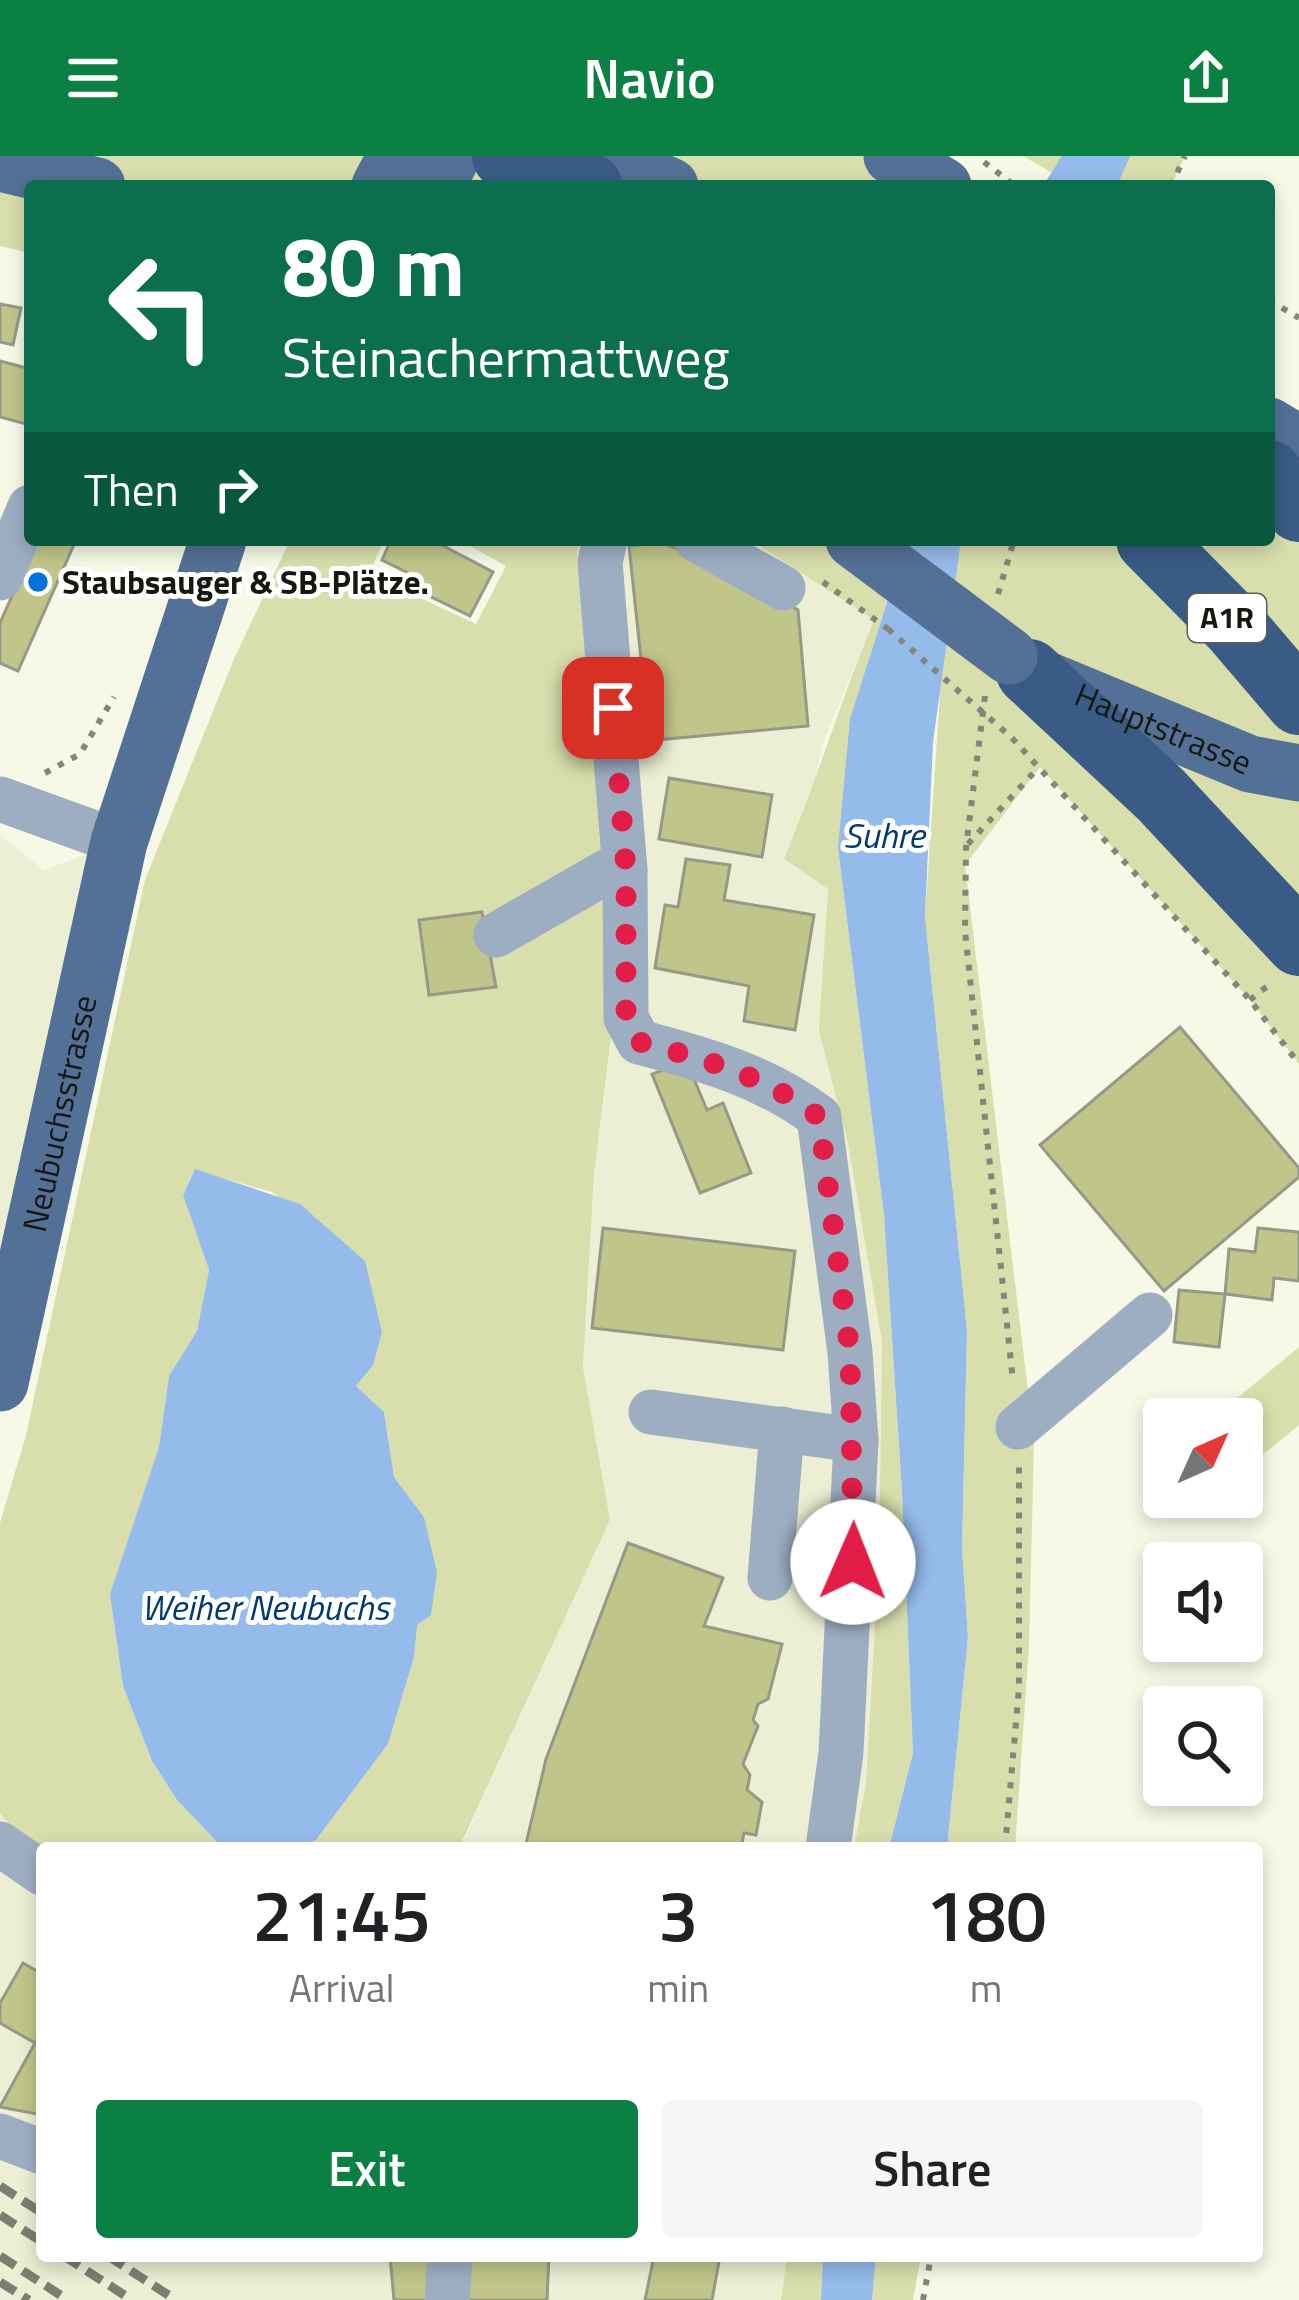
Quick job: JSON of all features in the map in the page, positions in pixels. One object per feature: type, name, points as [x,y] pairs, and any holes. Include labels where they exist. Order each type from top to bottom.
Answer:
[{"type":"highway","points":[[505,156],[573,180]]},
{"type":"highway","points":[[1275,480],[1299,509]]},
{"type":"highway","name":"A1R","points":[[1155,546],[1234,626],[1299,702]]},
{"type":"highway","points":[[1019,664],[1161,794],[1286,927]]},
{"type":"main road","points":[[400,174],[452,156]]},
{"type":"main road","points":[[597,156],[655,180]]},
{"type":"main road","points":[[892,156],[934,180]]},
{"type":"main road","points":[[0,164],[71,180]]},
{"type":"main road","points":[[202,597],[216,546]]},
{"type":"main road","points":[[202,597],[235,546]]},
{"type":"main road","name":"Hauptstrasse","points":[[862,546],[1019,664],[1250,764],[1299,773]]},
{"type":"main road","name":"A1R","points":[[1198,546],[1289,641]]},
{"type":"main road","name":"Neubuchsstrasse","points":[[0,1384],[118,842],[202,597]]},
{"type":"street","points":[[0,578],[24,521]]},
{"type":"street","points":[[604,546],[600,562],[626,870],[626,1018],[639,1042],[723,1064],[788,1094],[819,1117],[850,1352],[856,1440],[841,1753],[829,1842]]},
{"type":"street","points":[[708,546],[783,588]]},
{"type":"street","points":[[16,806],[118,842]]},
{"type":"street","points":[[496,935],[608,872],[626,870]]},
{"type":"street","points":[[1018,1427],[1150,1315]]},
{"type":"street","points":[[651,1412],[856,1440]]},
{"type":"street","points":[[770,1578],[782,1429]]},
{"type":"street","points":[[0,1844],[36,1870]]},
{"type":"street","points":[[0,2136],[36,2150]]},
{"type":"street","points":[[446,2300],[449,2262]]},
{"type":"path","points":[[976,156],[1008,180]]},
{"type":"path","points":[[888,629],[1039,767],[1250,1000],[1299,1064]]},
{"type":"path","points":[[16,806],[46,770],[80,754],[104,721],[121,681]]},
{"type":"path","points":[[1006,1842],[1019,1688],[1018,1427],[965,932],[966,847],[1039,767]]},
{"type":"path","points":[[923,2300],[930,2262]]},
{"type":"shaded area","points":[[579,546],[760,546],[874,620],[825,738],[812,791],[784,859],[828,889],[820,1030],[848,1144],[882,1341],[879,1556],[866,1782],[855,1842],[463,1842],[610,1520],[583,1367],[594,1175],[613,1021],[592,678]]},
{"type":"shaded area","points":[[0,835],[44,870],[119,842],[0,1383]]},
{"type":"shaded area","points":[[0,1813],[36,1856],[36,2262],[786,2262],[781,2300],[0,2300]]},
{"type":"green space","points":[[0,156],[868,156],[905,180],[78,180]]},
{"type":"green space","points":[[1023,156],[1185,156],[1174,180],[1065,180]]},
{"type":"green space","points":[[0,183],[24,190],[24,252],[0,246]]},
{"type":"green space","points":[[1275,480],[1299,509],[1299,1064],[1250,1000],[1040,767],[965,865],[1034,1441],[1029,1646],[1015,1842],[948,1842],[968,1637],[962,1549],[967,1331],[925,917],[941,678],[838,848],[884,1215],[913,1753],[891,1842],[855,1842],[866,1782],[879,1556],[882,1341],[848,1144],[819,1030],[828,889],[784,859],[874,620],[760,546],[1275,546]]},
{"type":"green space","points":[[287,546],[381,546],[369,574],[476,624],[506,566],[470,546],[579,546],[613,1021],[594,1175],[583,1367],[610,1520],[462,1842],[311,1842],[388,1744],[414,1657],[424,1517],[394,1477],[384,1412],[356,1386],[372,1365],[365,1261],[272,1192],[194,1170],[183,1195],[209,1270],[197,1331],[169,1376],[159,1447],[110,1594],[123,1686],[152,1761],[177,1800],[217,1842],[36,1842],[36,1856],[0,1813],[0,1523],[26,1435],[145,880],[234,659]]},
{"type":"green space","points":[[1299,1347],[1299,1425],[1263,1455],[1263,1398],[1237,1398]]},
{"type":"green space","points":[[786,2262],[823,2262],[821,2300],[781,2300]]},
{"type":"green space","points":[[875,2262],[920,2262],[913,2300],[872,2300]]},
{"type":"water","points":[[1062,156],[1130,156],[1120,180],[1047,180]]},
{"type":"water","name":"Suhre","points":[[905,546],[960,546],[933,742],[925,917],[967,1331],[962,1549],[968,1637],[948,1842],[891,1842],[913,1753],[884,1215],[838,848],[850,719]]},
{"type":"water","name":"Weiher Neubuchs","points":[[195,1169],[300,1204],[365,1261],[382,1332],[373,1365],[356,1386],[384,1412],[394,1477],[424,1517],[437,1572],[431,1615],[417,1625],[414,1657],[388,1744],[311,1842],[217,1842],[177,1800],[152,1761],[123,1686],[110,1594],[159,1447],[169,1376],[197,1331],[209,1270],[183,1195]]},
{"type":"water","points":[[823,2262],[875,2262],[872,2300],[821,2300]]},
{"type":"building","points":[[0,304],[21,308],[13,345],[0,342]]},
{"type":"building","points":[[0,361],[24,367],[24,423],[0,417]]},
{"type":"building","name":"Staubsauger & SB-Plätze.","points":[[34,546],[73,546],[18,671],[0,663],[0,623]]},
{"type":"building","points":[[388,546],[443,546],[493,572],[470,616],[401,582],[406,572],[382,560]]},
{"type":"building","points":[[629,546],[670,546],[715,563],[798,610],[808,726],[656,740],[652,676],[643,678]]},
{"type":"building","points":[[669,778],[772,795],[762,857],[659,839]]},
{"type":"building","points":[[686,859],[730,865],[724,900],[814,915],[795,1030],[744,1021],[749,986],[655,968],[665,905],[678,907]]},
{"type":"building","points":[[482,912],[496,987],[429,995],[419,920]]},
{"type":"building","points":[[1180,1027],[1299,1168],[1299,1177],[1164,1291],[1040,1145]]},
{"type":"building","points":[[673,1066],[691,1072],[707,1110],[723,1103],[751,1173],[700,1193],[652,1074]]},
{"type":"building","points":[[603,1228],[795,1251],[783,1350],[592,1328]]},
{"type":"building","points":[[1258,1228],[1299,1232],[1299,1281],[1274,1278],[1272,1300],[1225,1294],[1229,1249],[1255,1252]]},
{"type":"building","points":[[1179,1290],[1225,1294],[1219,1347],[1174,1342]]},
{"type":"building","points":[[628,1543],[723,1578],[704,1626],[782,1644],[768,1699],[758,1704],[753,1720],[758,1726],[743,1764],[750,1775],[747,1790],[762,1802],[756,1835],[744,1833],[742,1842],[526,1842],[546,1759]]},
{"type":"building","points":[[23,1963],[36,1971],[35,2043],[0,2023],[0,2003]]},
{"type":"building","points":[[35,2043],[36,2114],[0,2107]]},
{"type":"building","points":[[391,2262],[430,2262],[434,2300],[394,2300]]},
{"type":"building","points":[[469,2262],[549,2262],[547,2300],[467,2300]]},
{"type":"building","points":[[653,2262],[719,2262],[712,2300],[645,2300]]},
{"type":"railway","points":[[0,2186],[36,2209]]},
{"type":"railway","points":[[0,2215],[36,2238]]},
{"type":"railway","points":[[0,2256],[68,2300]]},
{"type":"railway","points":[[73,2262],[132,2300]]},
{"type":"railway","points":[[117,2262],[176,2300]]},
{"type":"railway","points":[[0,2282],[29,2300]]},
{"type":"place","name":"Staubsauger & SB-Plätze.","points":[[38,582]]},
{"type":"route","points":[[613,708],[626,870],[626,1018],[639,1042],[723,1064],[788,1094],[819,1117],[850,1352],[856,1440],[853,1562]]}]
